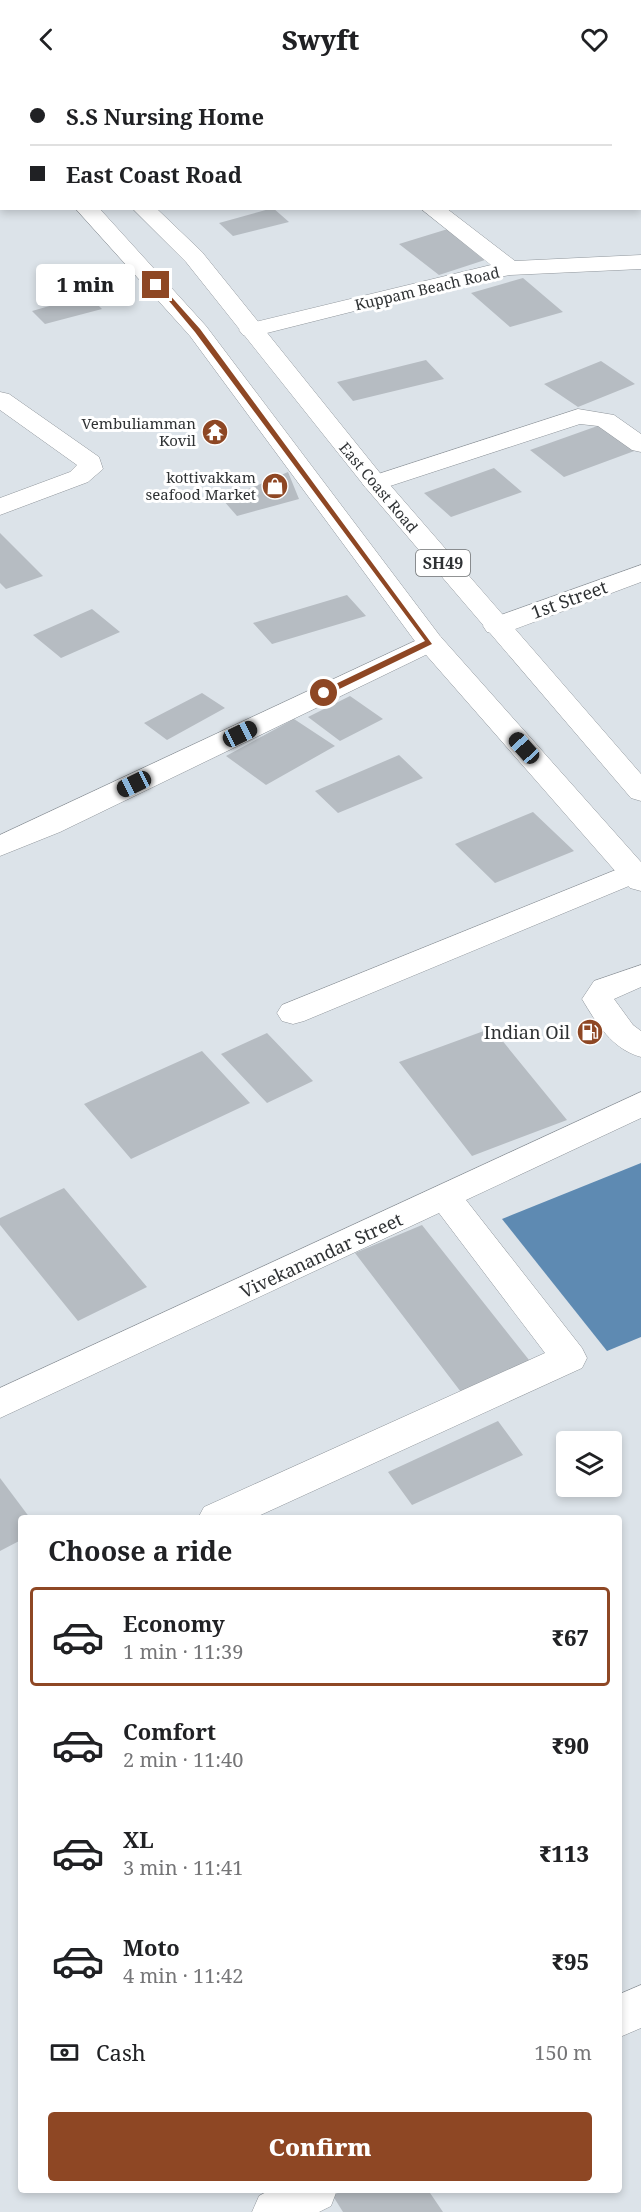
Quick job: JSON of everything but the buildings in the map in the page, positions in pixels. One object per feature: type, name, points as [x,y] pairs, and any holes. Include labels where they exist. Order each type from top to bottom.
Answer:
[{"type":"street","points":[[88,210],[198,331],[430,642],[637,877],[293,1013]]},
{"type":"street","name":"East Coast Road","points":[[145,210],[194,257],[375,483],[641,792]]},
{"type":"street","points":[[434,210],[510,268]]},
{"type":"street","name":"Kuppam Beach Road","points":[[252,330],[466,276],[510,268],[641,262]]},
{"type":"street","points":[[0,399],[90,462],[90,469],[79,477],[0,507]]},
{"type":"street","points":[[375,483],[578,416],[605,420],[641,445]]},
{"type":"street","name":"1st Street","points":[[497,626],[641,573]]},
{"type":"street","points":[[0,846],[50,825],[430,642]]},
{"type":"street","points":[[641,976],[605,989],[598,999],[622,1033],[641,1046]]},
{"type":"street","name":"Vivekanandar Street","points":[[0,1404],[641,1104]]},
{"type":"street","points":[[225,1515],[569,1358],[445,1197]]},
{"type":"street","points":[[622,2016],[641,2005]]},
{"type":"street","points":[[275,2212],[310,2193]]},
{"type":"water","points":[[641,1163],[641,1337],[607,1351],[502,1219]]},
{"type":"place","name":"Vembuliamman Kovil","points":[[215,432]]},
{"type":"place","name":"kottivakkam seafood Market","points":[[275,486]]},
{"type":"place","name":"Indian Oil","points":[[590,1032]]},
{"type":"route","points":[[156,285],[198,331],[430,642],[324,693]]}]
